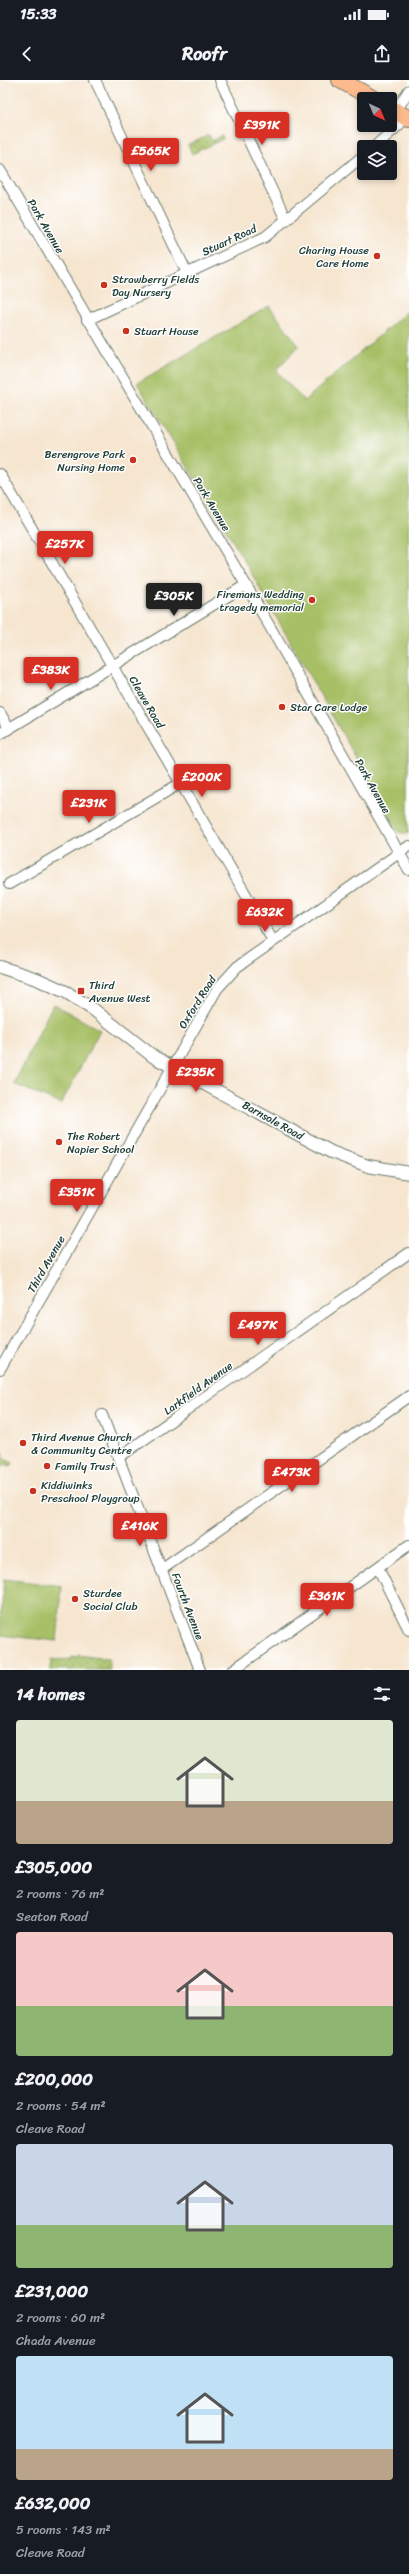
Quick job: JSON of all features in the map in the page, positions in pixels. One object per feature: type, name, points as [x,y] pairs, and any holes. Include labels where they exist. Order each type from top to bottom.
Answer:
[{"type":"main road","points":[[340,80],[361,92]]},
{"type":"street","points":[[95,80],[187,274]]},
{"type":"street","points":[[220,80],[286,220]]},
{"type":"street","points":[[382,140],[398,126],[400,114],[409,90]]},
{"type":"street","name":"Stuart Road","points":[[88,320],[263,238],[357,162]]},
{"type":"street","name":"Park Avenue","points":[[0,170],[246,585],[398,854],[409,870]]},
{"type":"street","name":"Cleave Road","points":[[0,474],[273,941]]},
{"type":"street","points":[[0,713],[4,731],[113,667],[246,585]]},
{"type":"street","points":[[9,884],[181,783]]},
{"type":"street","name":"Oxford Road","points":[[172,1068],[217,989],[237,967],[409,846]]},
{"type":"street","name":"Barnsole Road","points":[[0,967],[37,980],[71,995],[94,1010],[138,1047],[172,1068],[346,1159],[368,1166],[409,1173]]},
{"type":"street","name":"Third Avenue","points":[[0,1369],[172,1068]]},
{"type":"street","name":"Larkfield Avenue","points":[[118,1458],[409,1253]]},
{"type":"street","points":[[161,1570],[409,1396]]},
{"type":"street","name":"Fourth Avenue","points":[[102,1415],[200,1670]]},
{"type":"street","points":[[233,1670],[409,1545]]},
{"type":"street","points":[[378,1568],[409,1630]]},
{"type":"green space","points":[[209,135],[212,141],[222,136],[223,139],[192,154],[188,145]]},
{"type":"green space","points":[[269,306],[299,346],[276,370],[304,401],[409,310],[408,834],[398,832],[241,555],[137,383]]},
{"type":"green space","points":[[53,1004],[100,1030],[61,1104],[14,1084]]},
{"type":"green space","points":[[0,1452],[4,1453],[2,1458],[13,1463],[11,1466],[4,1464],[0,1470]]},
{"type":"green space","points":[[4,1579],[62,1586],[57,1641],[0,1635]]},
{"type":"green space","points":[[78,1655],[108,1659],[110,1670],[50,1670],[51,1660],[71,1659],[71,1657],[78,1658]]},
{"type":"place","name":"Charing House Care Home","points":[[377,256]]},
{"type":"place","name":"Strawberry Fields Day Nursery","points":[[104,285]]},
{"type":"place","name":"Stuart House","points":[[126,331]]},
{"type":"place","name":"Berengrove Park Nursing Home","points":[[133,460]]},
{"type":"place","name":"Firemans Wedding tragedy memorial","points":[[312,600]]},
{"type":"place","name":"Star Care Lodge","points":[[282,707]]},
{"type":"place","name":"Third Avenue West","points":[[81,991]]},
{"type":"place","name":"The Robert Napier School","points":[[59,1142]]},
{"type":"place","name":"Third Avenue Church & Community Centre","points":[[23,1443]]},
{"type":"place","name":"Family Trust","points":[[47,1466]]},
{"type":"place","name":"Kiddiwinks Preschool Playgroup","points":[[33,1491]]},
{"type":"place","name":"Sturdee Social Club","points":[[75,1599]]}]
